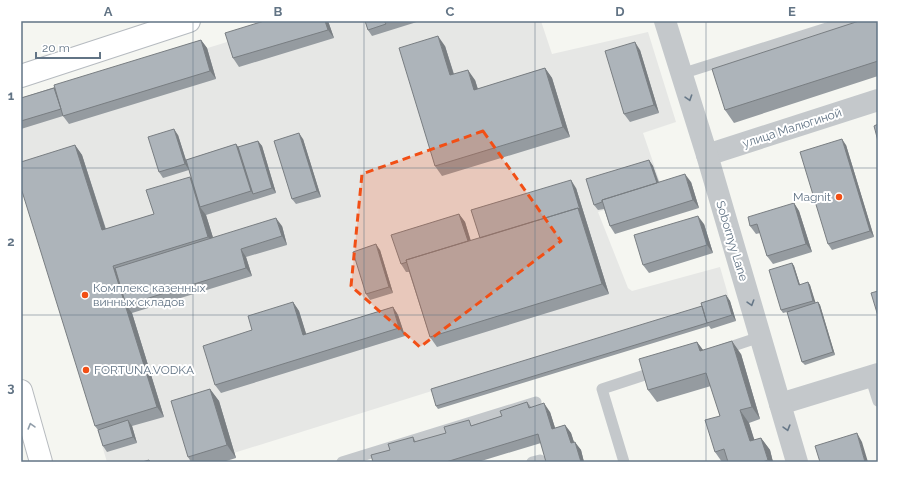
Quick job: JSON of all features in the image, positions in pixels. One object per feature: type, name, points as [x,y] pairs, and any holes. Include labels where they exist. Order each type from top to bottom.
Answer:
[{"type":"main road","points":[[21,76],[189,21]]},
{"type":"main road","points":[[21,391],[41,462]]},
{"type":"street","name":"Sobornyy Lane","points":[[665,21],[707,155],[797,462]]},
{"type":"street","name":"улица Малюгиной","points":[[707,155],[878,100]]},
{"type":"street","points":[[780,404],[874,375]]},
{"type":"lane","points":[[681,74],[849,21]]},
{"type":"lane","points":[[708,354],[760,337]]},
{"type":"lane","points":[[624,462],[602,389],[670,366]]},
{"type":"lane","points":[[874,375],[878,401]]},
{"type":"lane","points":[[342,462],[536,402]]},
{"type":"lane","points":[[532,462],[540,460],[540,462]]},
{"type":"highlighted area","points":[[483,131],[561,241],[420,347],[351,286],[362,174]]},
{"type":"shaded area","points":[[295,21],[541,21],[552,54],[648,32],[676,122],[643,133],[663,191],[598,212],[628,288],[632,291],[720,267],[729,298],[205,462],[107,462],[21,178],[21,106]]},
{"type":"building","points":[[264,21],[325,21],[328,30],[233,58],[225,33]]},
{"type":"building","points":[[365,21],[384,21],[386,24],[368,30]]},
{"type":"building","points":[[859,21],[878,21],[878,61],[725,110],[712,69]]},
{"type":"building","points":[[438,36],[450,75],[468,70],[474,90],[545,68],[563,127],[435,166],[399,48]]},
{"type":"building","points":[[201,40],[210,71],[63,116],[54,85]]},
{"type":"building","points":[[635,42],[654,105],[624,114],[605,51]]},
{"type":"building","points":[[54,88],[61,109],[21,121],[21,98]]},
{"type":"building","points":[[878,124],[878,141],[874,126]]},
{"type":"building","points":[[174,129],[185,164],[159,172],[148,137]]},
{"type":"building","points":[[299,133],[317,191],[292,199],[274,141]]},
{"type":"building","name":"Magnit","points":[[842,139],[870,231],[828,244],[800,152]]},
{"type":"building","points":[[258,141],[272,188],[253,194],[238,147]]},
{"type":"building","points":[[236,144],[251,191],[200,207],[186,160]]},
{"type":"building","points":[[75,145],[102,230],[154,214],[146,190],[190,177],[208,237],[113,266],[157,407],[95,426],[21,188],[21,162]]},
{"type":"building","points":[[649,160],[657,183],[602,200],[602,202],[594,205],[586,179]]},
{"type":"building","points":[[685,174],[693,200],[610,226],[602,200]]},
{"type":"building","points":[[571,180],[580,210],[578,208],[480,238],[471,210]]},
{"type":"building","points":[[794,203],[806,244],[767,256],[757,224],[750,226],[748,217]]},
{"type":"building","points":[[578,208],[602,284],[430,337],[406,260]]},
{"type":"building","points":[[459,214],[468,241],[406,260],[407,262],[401,264],[391,235]]},
{"type":"building","points":[[698,216],[707,245],[643,265],[634,235]]},
{"type":"building","points":[[276,218],[282,236],[241,249],[246,268],[126,305],[115,268]]},
{"type":"building","points":[[376,244],[389,287],[366,294],[353,252]]},
{"type":"building","points":[[792,263],[799,285],[808,282],[813,301],[781,310],[769,270]]},
{"type":"building","points":[[878,291],[878,316],[871,293]]},
{"type":"building","points":[[726,295],[732,315],[707,323],[701,303]]},
{"type":"building","points":[[293,302],[303,335],[393,307],[399,328],[215,385],[203,346],[252,330],[248,316]]},
{"type":"building","points":[[818,302],[833,352],[802,362],[787,312]]},
{"type":"building","points":[[702,306],[707,323],[436,406],[431,389]]},
{"type":"building","points":[[732,341],[752,407],[740,410],[750,441],[761,438],[768,460],[762,462],[728,462],[724,449],[715,452],[705,420],[720,416],[706,373],[648,390],[639,359],[697,342],[700,351]]},
{"type":"building","points":[[210,389],[227,445],[188,457],[171,401]]},
{"type":"building","points":[[527,402],[529,408],[544,403],[552,429],[565,425],[571,443],[575,442],[581,462],[546,462],[538,434],[446,462],[373,462],[371,455],[390,450],[388,444],[413,437],[414,442],[446,433],[444,427],[469,420],[471,426],[502,416],[500,411]]},
{"type":"building","points":[[128,420],[133,437],[103,446],[98,430]]},
{"type":"building","points":[[857,433],[865,462],[820,462],[815,446]]},
{"type":"place","name":"Magnit","points":[[839,197]]},
{"type":"place","name":"Комплекс казенных винных складов","points":[[85,295]]},
{"type":"place","name":"FORTUNA.VODKA","points":[[86,370]]}]
